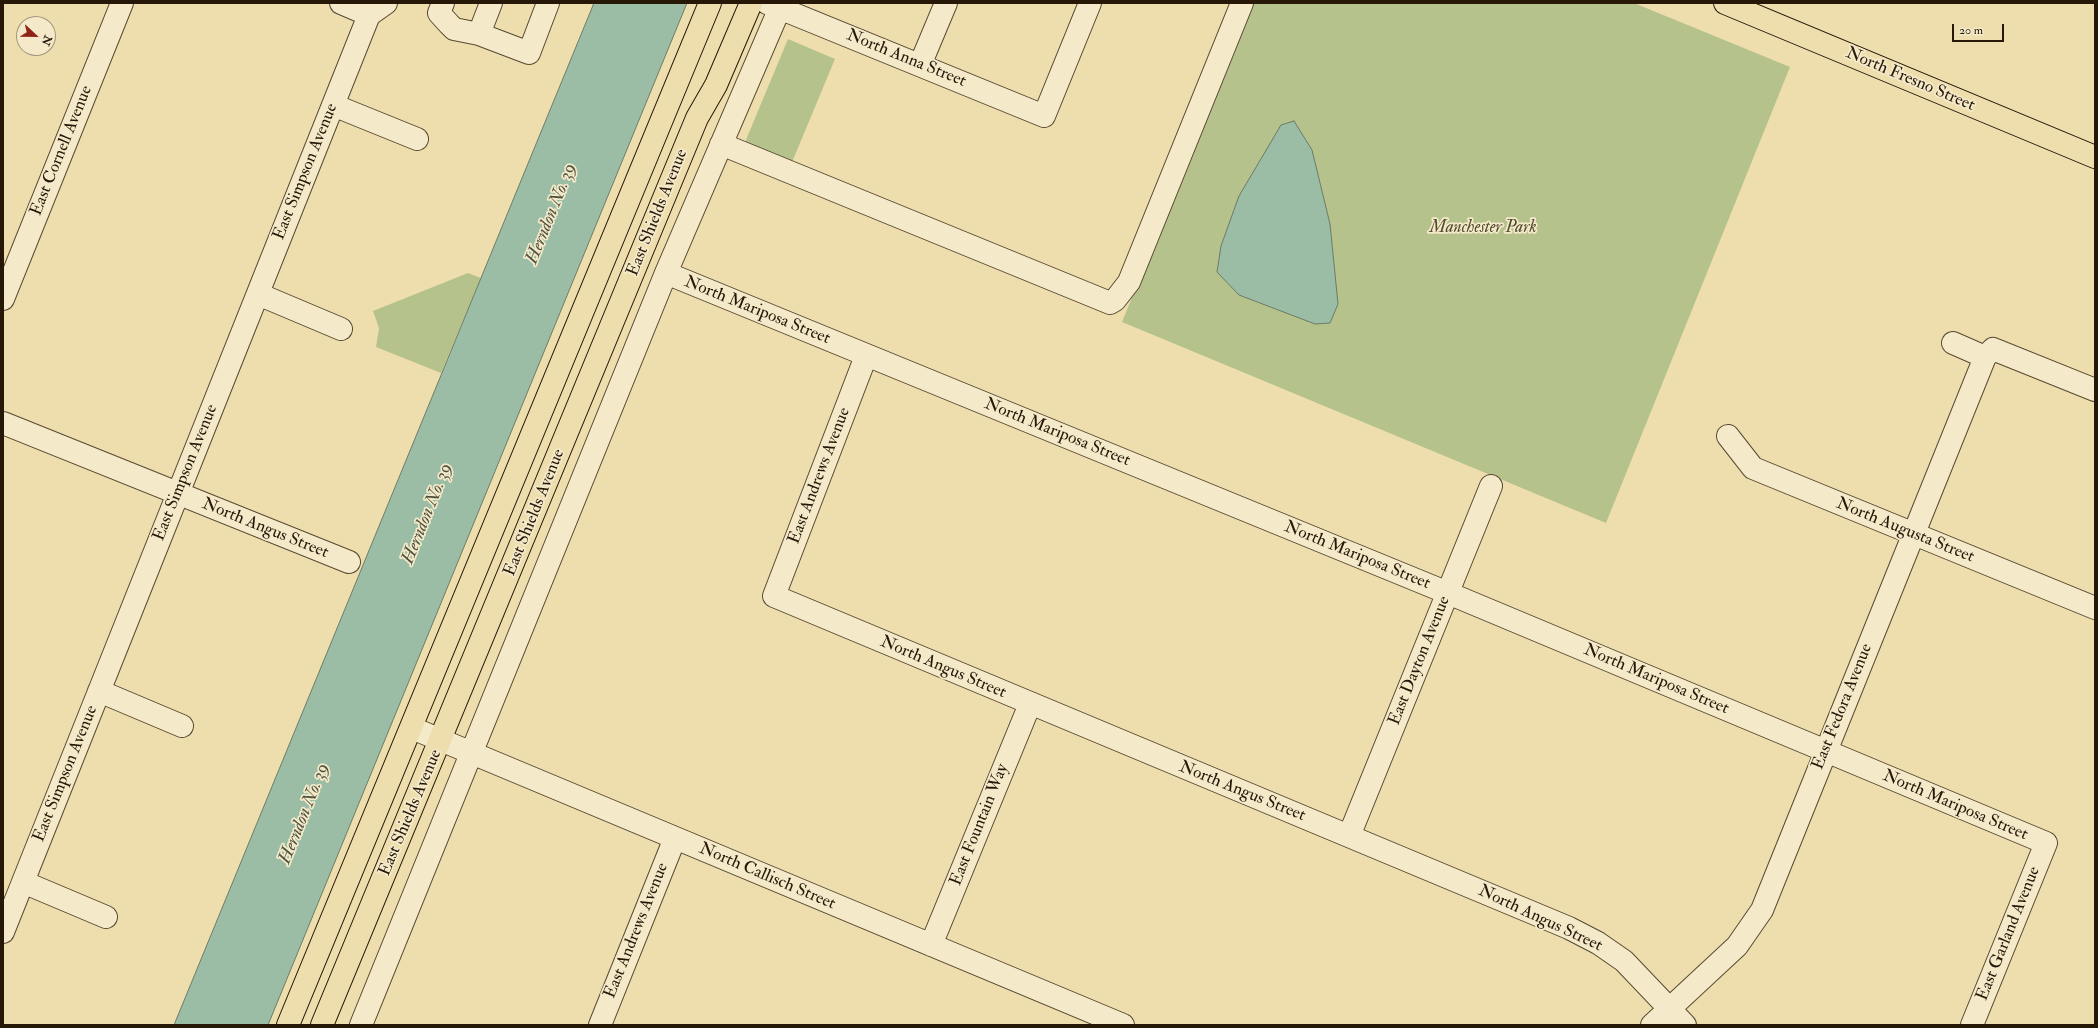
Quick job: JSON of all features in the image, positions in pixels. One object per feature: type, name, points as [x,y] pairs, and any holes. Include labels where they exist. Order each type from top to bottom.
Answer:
[{"type":"main road","name":"East Shields Avenue","points":[[288,1025],[412,728],[710,3]]},
{"type":"main road","name":"East Shields Avenue","points":[[322,1025],[442,740],[697,118],[716,85],[751,3]]},
{"type":"main road","name":"North Fresno Street","points":[[1725,3],[2095,157]]},
{"type":"street","name":"East Cornell Avenue","points":[[3,299],[122,3]]},
{"type":"street","points":[[341,3],[378,9]]},
{"type":"street","points":[[443,3],[440,13],[448,24],[454,29],[479,34],[529,53],[548,3]]},
{"type":"street","points":[[479,34],[491,3]]},
{"type":"street","points":[[920,65],[946,3]]},
{"type":"street","name":"North Anna Street","points":[[776,5],[1044,116],[1090,3]]},
{"type":"street","points":[[721,144],[1110,303],[1115,300],[1129,282],[1242,3]]},
{"type":"street","points":[[361,1025],[666,273],[721,144],[776,5]]},
{"type":"street","name":"East Simpson Avenue","points":[[3,932],[333,105],[378,9]]},
{"type":"street","points":[[333,105],[417,138]]},
{"type":"street","name":"North Mariposa Street","points":[[666,273],[1448,593],[2046,843]]},
{"type":"street","points":[[258,294],[341,329]]},
{"type":"street","points":[[1953,344],[1985,357],[1993,349],[2093,383]]},
{"type":"street","name":"East Andrews Avenue","points":[[774,596],[866,356]]},
{"type":"street","name":"East Fedora Avenue","points":[[1652,1025],[1737,946],[1762,910],[1985,357]]},
{"type":"street","name":"North Angus Street","points":[[3,423],[349,562]]},
{"type":"street","name":"North Augusta Street","points":[[1728,436],[1753,468],[2095,608]]},
{"type":"street","name":"East Dayton Avenue","points":[[1349,836],[1491,486]]},
{"type":"street","name":"North Angus Street","points":[[774,596],[1569,928],[1598,943],[1624,961],[1685,1025]]},
{"type":"street","points":[[99,691],[182,726]]},
{"type":"street","name":"East Fountain Way","points":[[931,945],[1030,704]]},
{"type":"street","name":"North Callisch Street","points":[[412,728],[1123,1025]]},
{"type":"street","name":"East Andrews Avenue","points":[[600,1025],[675,838]]},
{"type":"street","name":"East Garland Avenue","points":[[1972,1025],[2046,843]]},
{"type":"street","points":[[23,882],[106,916]]},
{"type":"green space","name":"Manchester Park","points":[[1251,3],[1634,3],[1790,67],[1606,523],[1122,322]]},
{"type":"green space","points":[[788,39],[835,59],[790,167],[743,147]]},
{"type":"green space","points":[[468,273],[481,278],[441,373],[376,347],[379,328],[373,311]]},
{"type":"water","name":"Herndon No. 39","points":[[594,3],[687,3],[268,1025],[174,1025]]},
{"type":"water","points":[[1294,121],[1312,150],[1330,224],[1338,304],[1330,323],[1315,324],[1239,295],[1217,272],[1221,246],[1239,196],[1281,125]]}]
